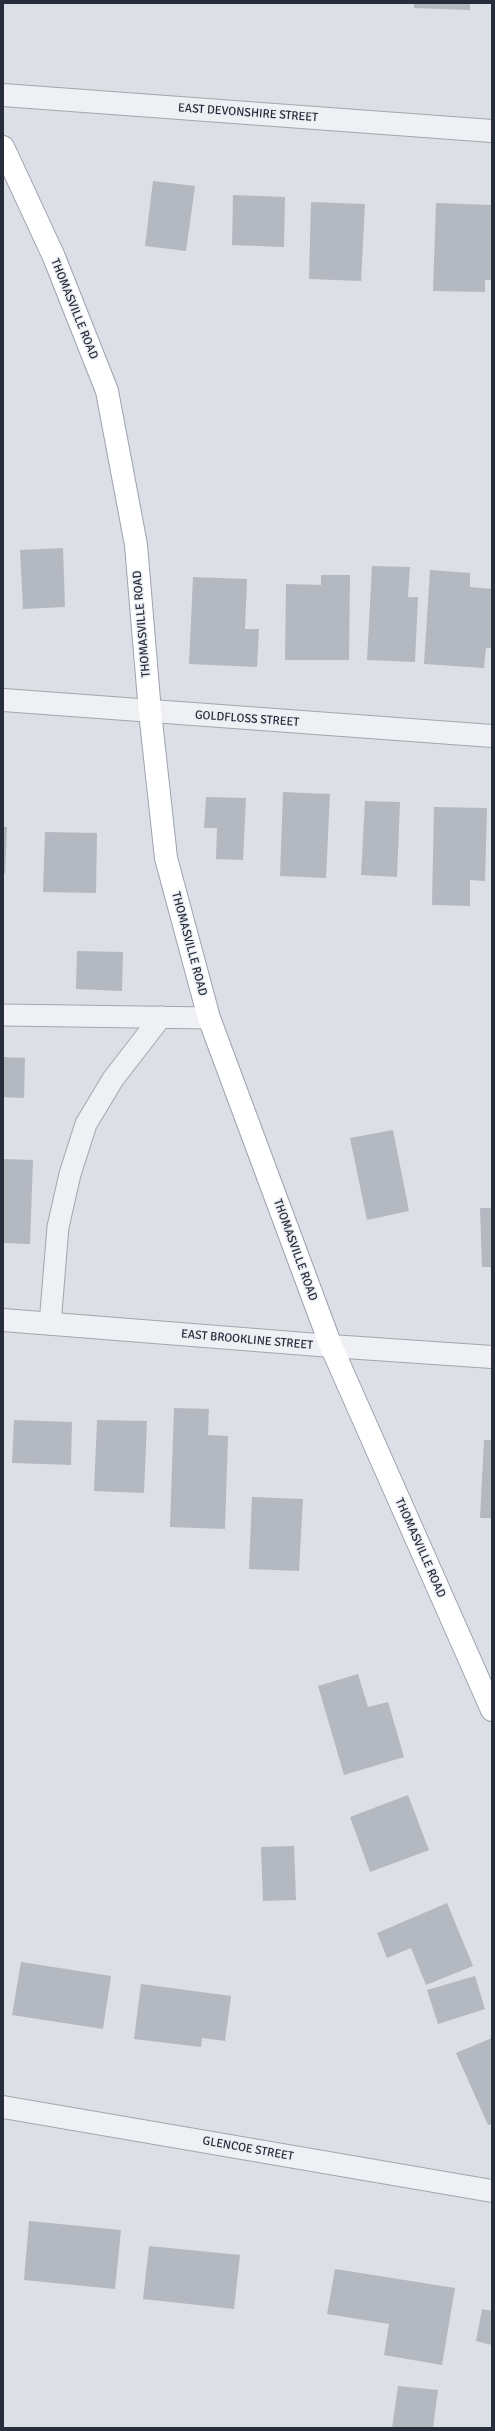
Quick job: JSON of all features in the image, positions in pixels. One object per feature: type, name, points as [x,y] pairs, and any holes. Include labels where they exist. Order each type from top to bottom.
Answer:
[{"type":"main road","name":"THOMASVILLE ROAD","points":[[3,147],[54,257],[107,391],[136,545],[150,712],[166,858],[209,1018],[331,1346],[492,1710]]},
{"type":"street","name":"EAST DEVONSHIRE STREET","points":[[3,96],[492,131]]},
{"type":"street","name":"GOLDFLOSS STREET","points":[[3,700],[492,736]]},
{"type":"street","name":"EAST BROOKLINE STREET","points":[[3,1320],[492,1357]]},
{"type":"street","name":"GLENCOE STREET","points":[[3,2107],[492,2191]]},
{"type":"lane","points":[[3,1015],[209,1018]]},
{"type":"lane","points":[[50,1324],[58,1227],[70,1174],[86,1124],[113,1079],[161,1017]]},
{"type":"building","points":[[414,3],[470,3],[470,10],[414,8]]},
{"type":"building","points":[[153,181],[195,186],[186,251],[145,246]]},
{"type":"building","points":[[233,195],[285,197],[284,247],[232,245]]},
{"type":"building","points":[[311,202],[365,204],[361,281],[309,279]]},
{"type":"building","points":[[436,203],[492,205],[492,280],[485,280],[485,292],[433,291]]},
{"type":"building","points":[[63,548],[65,607],[23,609],[20,550]]},
{"type":"building","points":[[372,566],[410,567],[408,597],[418,597],[415,662],[367,660]]},
{"type":"building","points":[[430,570],[470,573],[470,587],[492,589],[492,648],[486,648],[484,668],[424,664]]},
{"type":"building","points":[[321,575],[350,575],[349,660],[285,660],[286,584],[321,585]]},
{"type":"building","points":[[193,577],[247,579],[245,629],[259,629],[257,667],[189,664]]},
{"type":"building","points":[[283,792],[330,794],[326,878],[280,876]]},
{"type":"building","points":[[206,797],[246,798],[243,860],[216,859],[217,828],[204,828]]},
{"type":"building","points":[[365,801],[400,802],[397,877],[361,875]]},
{"type":"building","points":[[434,807],[487,808],[485,881],[470,880],[470,906],[432,905]]},
{"type":"building","points":[[3,827],[7,827],[5,874],[3,874]]},
{"type":"building","points":[[45,832],[97,833],[96,893],[43,892]]},
{"type":"building","points":[[77,951],[123,952],[122,991],[76,989]]},
{"type":"building","points":[[3,1057],[25,1058],[24,1098],[3,1097]]},
{"type":"building","points":[[393,1130],[409,1211],[367,1220],[350,1138]]},
{"type":"building","points":[[3,1159],[33,1160],[30,1244],[3,1243]]},
{"type":"building","points":[[480,1208],[492,1208],[492,1267],[482,1267]]},
{"type":"building","points":[[174,1408],[209,1409],[208,1435],[228,1436],[225,1529],[170,1527]]},
{"type":"building","points":[[14,1420],[72,1422],[71,1465],[12,1463]]},
{"type":"building","points":[[97,1420],[147,1421],[144,1493],[94,1491]]},
{"type":"building","points":[[484,1440],[492,1440],[492,1518],[480,1518]]},
{"type":"building","points":[[252,1497],[303,1499],[299,1571],[249,1569]]},
{"type":"building","points":[[358,1674],[368,1707],[388,1702],[404,1757],[344,1775],[318,1686]]},
{"type":"building","points":[[408,1795],[429,1850],[370,1872],[350,1817]]},
{"type":"building","points":[[294,1846],[296,1900],[263,1901],[261,1847]]},
{"type":"building","points":[[447,1903],[473,1966],[426,1985],[411,1948],[387,1958],[377,1933]]},
{"type":"building","points":[[21,1962],[111,1976],[103,2029],[12,2015]]},
{"type":"building","points":[[475,1976],[485,2009],[438,2024],[427,1990]]},
{"type":"building","points":[[141,1984],[231,1996],[225,2041],[202,2038],[201,2047],[134,2039]]},
{"type":"building","points":[[492,2038],[492,2124],[488,2125],[456,2053]]},
{"type":"building","points":[[29,2221],[121,2230],[115,2289],[24,2280]]},
{"type":"building","points":[[149,2246],[240,2255],[234,2309],[143,2299]]},
{"type":"building","points":[[335,2269],[455,2288],[442,2365],[384,2355],[389,2324],[327,2314]]},
{"type":"building","points":[[482,2309],[492,2311],[492,2345],[476,2341]]},
{"type":"building","points":[[398,2386],[438,2390],[433,2428],[392,2428]]}]
